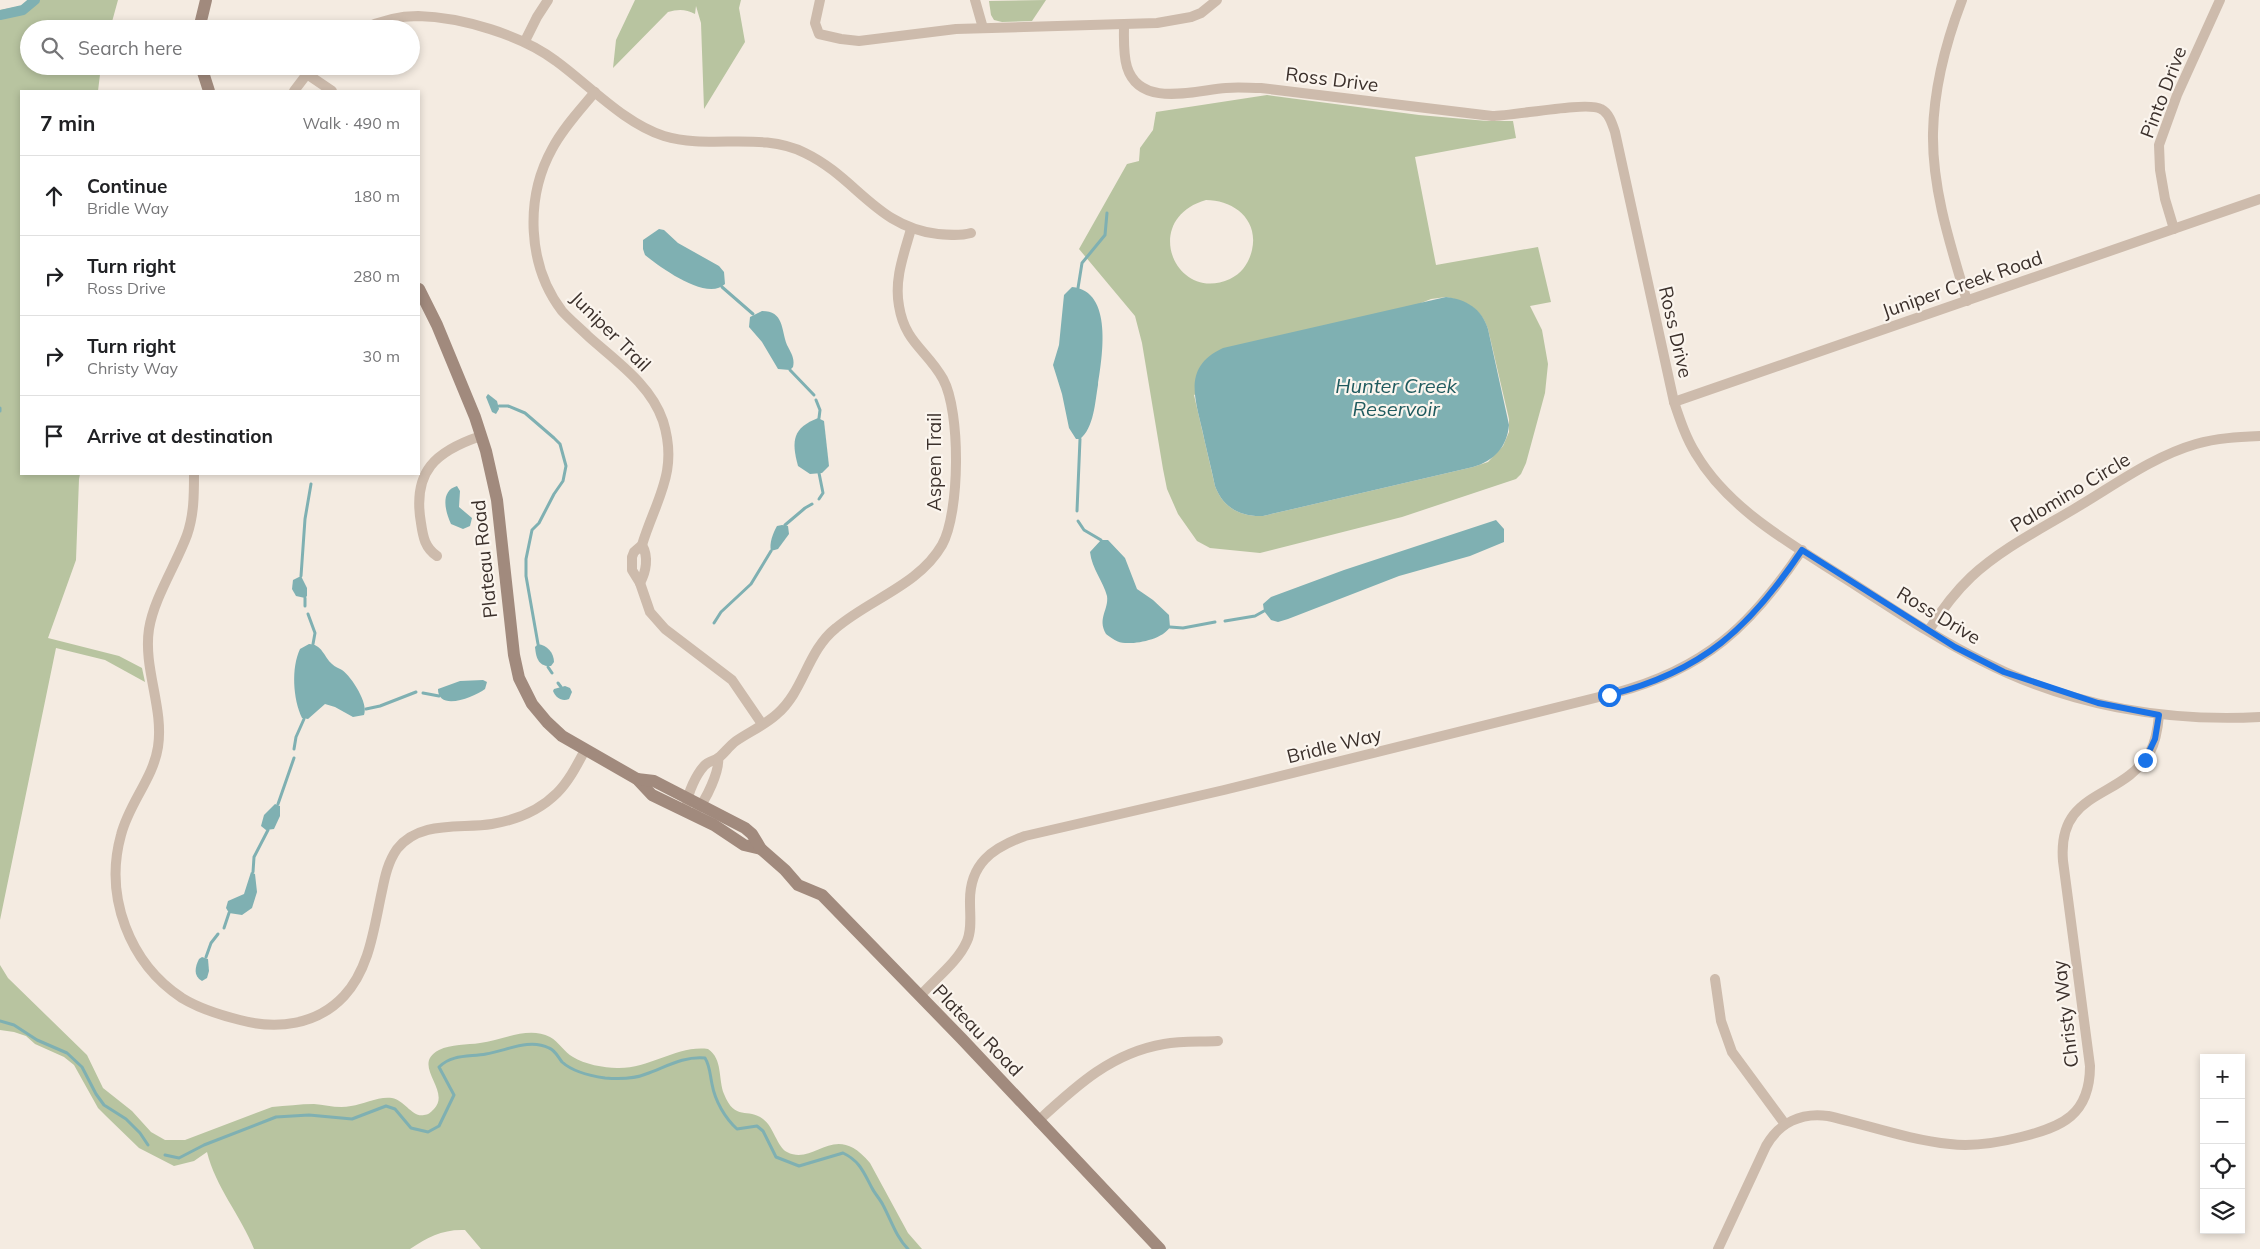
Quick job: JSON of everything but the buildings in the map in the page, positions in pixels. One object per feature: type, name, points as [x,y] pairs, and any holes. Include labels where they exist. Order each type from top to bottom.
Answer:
[{"type":"street","points":[[201,20],[206,0]]},
{"type":"street","points":[[525,41],[536,17],[548,0]]},
{"type":"street","points":[[820,0],[815,16],[817,30],[823,36],[859,41],[942,30],[1124,25],[1180,20],[1201,12],[1217,0]]},
{"type":"street","points":[[975,0],[983,28]]},
{"type":"street","points":[[1962,0],[1941,67],[1933,135],[1935,162],[1945,218],[1967,301]]},
{"type":"street","name":"Pinto Drive","points":[[2174,229],[2163,189],[2159,144],[2177,95],[2220,0]]},
{"type":"street","points":[[387,20],[424,17],[460,23],[525,41],[555,60],[632,121],[662,136],[698,142],[771,143],[804,152],[836,172],[887,217],[912,229],[952,235],[971,233]]},
{"type":"street","name":"Ross Drive","points":[[1124,25],[1126,57],[1128,68],[1133,78],[1139,86],[1159,94],[1228,88],[1261,88],[1492,116],[1590,106],[1603,110],[1608,116],[1615,132],[1674,402],[1688,439],[1708,472],[1748,512],[1802,550],[1928,630],[1981,661],[2033,683],[2098,703],[2159,715],[2220,718],[2260,717]]},
{"type":"street","points":[[204,75],[209,90]]},
{"type":"street","points":[[295,90],[306,75]]},
{"type":"street","points":[[315,75],[331,90]]},
{"type":"street","name":"Juniper Trail","points":[[595,92],[560,136],[546,160],[535,200],[534,232],[540,265],[556,302],[570,320],[637,380],[652,398],[663,421],[668,447],[668,472],[642,545],[634,552],[631,563],[634,576],[640,583],[646,603],[656,621],[665,630],[732,680],[762,724]]},
{"type":"street","name":"Juniper Creek Road","points":[[1674,402],[2260,199]]},
{"type":"street","name":"Aspen Trail","points":[[688,797],[704,765],[718,758],[731,745],[778,713],[799,685],[810,660],[825,638],[846,619],[913,577],[927,565],[942,544],[951,522],[954,496],[952,406],[942,378],[906,331],[897,292],[899,270],[912,229]]},
{"type":"street","name":"Plateau Road","points":[[420,291],[437,325],[481,436],[497,500],[513,648],[519,678],[532,704],[562,736],[637,779],[652,794],[721,829],[744,845],[761,849]]},
{"type":"street","points":[[438,556],[428,548],[422,534],[419,495],[424,476],[433,462],[446,450],[481,436]]},
{"type":"street","name":"Palomino Circle","points":[[1928,630],[1947,602],[1980,569],[2013,546],[2143,468],[2171,453],[2196,444],[2221,438],[2260,436]]},
{"type":"street","points":[[194,475],[190,523],[155,610],[149,630],[149,654],[159,734],[156,756],[146,782],[125,822],[120,837],[116,865],[120,908],[127,932],[150,969],[184,999],[213,1013],[269,1026],[295,1024],[323,1012],[342,999],[362,970],[371,944],[386,872],[399,848],[414,835],[436,828],[493,824],[528,813],[559,791],[584,750]]},
{"type":"street","name":"Juniper Trail","points":[[640,583],[646,565],[646,556],[642,545]]},
{"type":"street","name":"Bridle Way","points":[[920,996],[954,959],[967,941],[972,880],[983,860],[1000,846],[1025,836],[1390,749],[1615,693],[1650,682],[1688,666],[1736,632],[1771,595],[1802,550]]},
{"type":"street","name":"Christy Way","points":[[1718,1249],[1766,1146],[1776,1131],[1785,1124],[1800,1117],[1818,1114],[1937,1142],[1979,1145],[2046,1131],[2057,1127],[2071,1117],[2086,1093],[2090,1066],[2063,862],[2063,836],[2065,828],[2075,812],[2092,798],[2128,776],[2145,760],[2155,739],[2159,715]]},
{"type":"street","points":[[688,797],[687,804],[690,812],[696,810],[702,804],[717,770],[718,758]]},
{"type":"street","name":"Plateau Road","points":[[637,779],[654,781],[702,804],[745,828],[752,834],[761,849],[785,870],[798,885],[822,895],[1160,1249]]},
{"type":"street","points":[[1714,979],[1723,1027],[1732,1052],[1785,1124]]},
{"type":"street","points":[[1038,1121],[1092,1074],[1128,1054],[1165,1044],[1218,1041]]},
{"type":"green space","points":[[28,0],[118,0],[112,20],[20,20],[20,75],[100,75],[98,90],[20,90],[20,475],[80,475],[76,560],[48,638],[119,656],[142,668],[145,682],[105,660],[56,648],[0,920],[0,10],[21,6]]},
{"type":"green space","points":[[635,0],[741,0],[739,8],[745,42],[704,109],[701,23],[696,6],[695,14],[682,10],[668,12],[613,68],[616,40]]},
{"type":"green space","points":[[1046,0],[1032,21],[1002,22],[994,20],[991,15],[989,1]]},
{"type":"green space","points":[[1267,95],[1419,115],[1487,121],[1513,121],[1516,138],[1415,157],[1436,265],[1538,247],[1551,302],[1530,306],[1542,330],[1548,364],[1545,393],[1526,463],[1521,474],[1516,479],[1402,517],[1260,553],[1210,548],[1197,541],[1178,514],[1167,489],[1142,343],[1135,316],[1079,249],[1127,164],[1139,161],[1140,148],[1153,130],[1156,112]],"holes":[[[1206,200],[1226,203],[1242,213],[1252,229],[1253,239],[1251,255],[1241,271],[1230,279],[1210,284],[1194,280],[1181,270],[1173,256],[1170,240],[1174,224],[1186,210]],[[1446,297],[1466,303],[1472,307],[1481,316],[1488,329],[1509,419],[1509,432],[1503,446],[1488,462],[1263,516],[1240,513],[1223,500],[1215,486],[1194,395],[1431,299]]]},
{"type":"green space","points":[[0,965],[8,978],[87,1055],[103,1088],[132,1111],[151,1132],[165,1140],[185,1140],[272,1107],[314,1104],[346,1107],[377,1099],[392,1098],[401,1102],[416,1114],[427,1114],[434,1109],[438,1102],[436,1086],[429,1070],[431,1056],[439,1050],[449,1047],[480,1043],[524,1033],[542,1034],[550,1037],[570,1055],[583,1062],[612,1068],[641,1065],[685,1050],[708,1049],[716,1058],[722,1088],[728,1103],[737,1111],[752,1114],[763,1119],[787,1152],[797,1155],[807,1154],[835,1144],[846,1145],[857,1151],[870,1163],[908,1233],[922,1249],[481,1249],[465,1230],[457,1230],[436,1235],[410,1249],[254,1249],[216,1177],[207,1152],[194,1161],[174,1166],[139,1148],[98,1108],[74,1065],[64,1057],[35,1044],[26,1036],[0,1030]]},
{"type":"water","points":[[659,229],[664,230],[678,243],[719,266],[724,272],[725,284],[717,288],[707,289],[696,286],[672,274],[645,255],[643,240]]},
{"type":"water","points":[[1072,287],[1085,291],[1094,300],[1100,313],[1103,343],[1095,407],[1091,422],[1080,439],[1076,439],[1069,428],[1062,394],[1053,365],[1059,345],[1064,295]]},
{"type":"water","name":"Hunter Creek Reservoir","points":[[1446,297],[1460,300],[1472,306],[1482,316],[1488,329],[1509,425],[1508,433],[1502,446],[1493,457],[1473,467],[1263,516],[1240,513],[1223,500],[1215,486],[1196,405],[1195,383],[1202,363],[1223,348]]},
{"type":"water","points":[[762,311],[774,314],[781,322],[787,345],[793,358],[793,367],[790,370],[778,369],[762,342],[749,327],[750,317]]},
{"type":"water","points":[[488,394],[497,401],[499,409],[496,414],[492,412],[486,397]]},
{"type":"water","points":[[818,418],[824,421],[829,466],[822,473],[810,474],[798,466],[795,442],[796,436],[803,426]]},
{"type":"water","points":[[457,486],[460,491],[459,507],[472,518],[470,526],[463,529],[451,524],[445,502],[448,492]]},
{"type":"water","points":[[1496,520],[1504,529],[1504,542],[1470,556],[1399,576],[1278,622],[1271,620],[1264,611],[1263,604],[1271,597],[1344,570]]},
{"type":"water","points":[[777,526],[788,526],[789,534],[778,549],[771,551],[771,541],[774,532]]},
{"type":"water","points":[[1101,540],[1108,540],[1125,558],[1137,589],[1153,600],[1169,615],[1170,627],[1162,635],[1143,642],[1122,643],[1106,634],[1103,619],[1107,596],[1093,564],[1090,552]]},
{"type":"water","points":[[301,576],[307,588],[307,596],[305,598],[296,596],[292,589],[293,580]]},
{"type":"water","points":[[309,644],[320,648],[334,666],[346,673],[350,678],[362,698],[365,710],[364,715],[353,717],[325,704],[308,719],[302,718],[295,693],[294,674],[300,649]]},
{"type":"water","points":[[538,644],[547,648],[551,653],[554,662],[551,666],[543,665],[538,661],[535,647]]},
{"type":"water","points":[[483,680],[487,682],[485,689],[473,696],[457,701],[444,700],[440,696],[438,689],[460,681]]},
{"type":"water","points":[[565,686],[570,688],[572,692],[569,699],[562,700],[553,691]]},
{"type":"water","points":[[275,804],[280,806],[280,816],[274,829],[266,830],[261,826],[264,815]]},
{"type":"water","points":[[251,872],[255,874],[257,892],[252,908],[242,915],[229,913],[226,908],[228,901],[244,894]]},
{"type":"water","points":[[202,957],[208,959],[209,971],[207,978],[202,981],[197,977],[196,968],[199,959]]},
{"type":"waterway","points":[[0,15],[23,10],[35,0]]},
{"type":"waterway","points":[[1078,288],[1082,263],[1105,235],[1107,213]]},
{"type":"waterway","points":[[722,287],[753,314]]},
{"type":"waterway","points":[[790,370],[814,395]]},
{"type":"waterway","points":[[816,400],[820,410],[819,418]]},
{"type":"waterway","points":[[499,406],[508,406],[525,413],[554,438],[560,444],[566,466],[563,481],[539,523],[532,530],[526,559],[526,576],[538,644]]},
{"type":"waterway","points":[[1077,511],[1080,439]]},
{"type":"waterway","points":[[819,473],[823,493],[819,499]]},
{"type":"waterway","points":[[301,576],[305,519],[311,484]]},
{"type":"waterway","points":[[785,525],[812,504]]},
{"type":"waterway","points":[[1078,521],[1084,530],[1101,540]]},
{"type":"waterway","points":[[714,623],[721,612],[751,584],[771,551]]},
{"type":"waterway","points":[[305,598],[305,606]]},
{"type":"waterway","points":[[1225,621],[1255,616],[1264,611]]},
{"type":"waterway","points":[[308,614],[315,633],[313,644]]},
{"type":"waterway","points":[[1170,627],[1183,628],[1215,622]]},
{"type":"waterway","points":[[548,667],[552,673]]},
{"type":"waterway","points":[[558,683],[561,687]]},
{"type":"waterway","points":[[366,709],[380,706],[416,692]]},
{"type":"waterway","points":[[423,693],[439,696]]},
{"type":"waterway","points":[[294,749],[296,737],[304,719]]},
{"type":"waterway","points":[[278,804],[294,758]]},
{"type":"waterway","points":[[253,872],[254,857],[268,830]]},
{"type":"waterway","points":[[224,928],[229,913]]},
{"type":"waterway","points":[[206,957],[211,943],[218,934]]},
{"type":"waterway","points":[[0,1021],[14,1025],[37,1040],[67,1053],[82,1067],[104,1105],[126,1119],[140,1133],[148,1145]]},
{"type":"waterway","points":[[165,1155],[179,1158],[204,1145],[276,1117],[309,1115],[352,1119],[386,1106],[395,1109],[411,1128],[428,1132],[439,1126],[454,1095],[439,1067],[455,1058],[486,1054],[518,1046],[541,1045],[553,1050],[562,1062],[571,1068],[588,1074],[610,1078],[636,1077],[682,1060],[705,1058],[718,1103],[737,1129],[757,1126],[763,1131],[776,1157],[799,1166],[843,1153],[849,1156],[864,1172],[897,1234],[908,1249]]},
{"type":"route","points":[[1609,695],[1632,689],[1669,675],[1688,666],[1721,644],[1736,632],[1771,595],[1802,550],[1955,647],[2004,672],[2098,703],[2159,715],[2155,739],[2151,751],[2145,760]]}]
